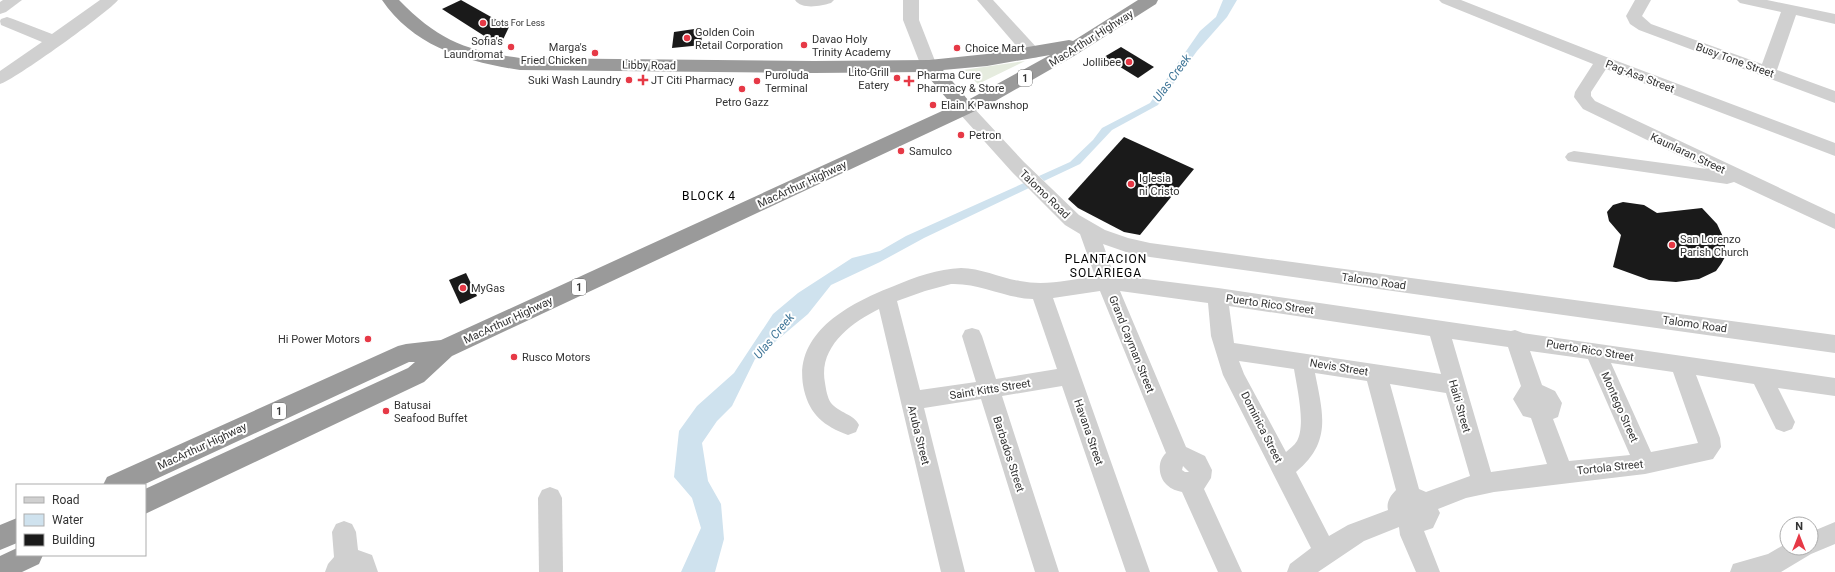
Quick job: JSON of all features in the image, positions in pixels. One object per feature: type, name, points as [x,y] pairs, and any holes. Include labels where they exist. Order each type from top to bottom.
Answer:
[{"type":"highway","name":"Libby Road","points":[[390,0],[420,30],[438,43],[458,52],[488,60],[520,64],[814,67],[929,66],[979,61],[1084,43]]},
{"type":"highway","name":"MacArthur Highway","points":[[146,502],[416,375],[444,349],[965,109],[1038,71],[1150,0]]},
{"type":"highway","points":[[929,66],[965,109]]},
{"type":"highway","name":"MacArthur Highway","points":[[118,484],[406,352],[444,349]]},
{"type":"highway","points":[[0,538],[16,530]]},
{"type":"highway","points":[[0,569],[28,556]]},
{"type":"street","points":[[14,0],[4,16],[54,41]]},
{"type":"street","points":[[85,0],[106,3]]},
{"type":"street","points":[[803,0],[809,2],[826,0]]},
{"type":"street","points":[[911,0],[911,20],[929,66]]},
{"type":"street","points":[[984,0],[1032,53]]},
{"type":"street","name":"Pag-Asa Street","points":[[1447,0],[1603,62],[1835,150]]},
{"type":"street","name":"Busy Tone Street","points":[[1643,0],[1634,16],[1636,21],[1644,27],[1835,97]]},
{"type":"street","points":[[1744,0],[1835,19]]},
{"type":"street","points":[[0,78],[106,3]]},
{"type":"street","points":[[1768,72],[1790,10]]},
{"type":"street","name":"Kaunlaran Street","points":[[1603,62],[1583,92],[1582,97],[1589,105],[1835,222]]},
{"type":"street","name":"Talomo Road","points":[[965,109],[1018,167],[1062,211],[1089,231],[1112,241],[1150,250],[1835,344]]},
{"type":"street","points":[[1574,157],[1747,180]]},
{"type":"street","name":"Grand Cayman Street","points":[[1089,231],[1107,283],[1179,457],[1174,459],[1170,466],[1172,475],[1180,482],[1190,484],[1230,572]]},
{"type":"street","name":"Puerto Rico Street","points":[[848,425],[832,420],[820,405],[815,392],[812,371],[814,359],[833,331],[852,315],[886,298],[944,277],[962,276],[985,278],[1020,290],[1040,291],[1107,283],[1139,285],[1515,338],[1835,387]]},
{"type":"street","name":"Havana Street","points":[[1040,291],[1138,572]]},
{"type":"street","name":"Dominica Street","points":[[1218,296],[1219,326],[1225,350],[1234,374],[1283,468],[1324,552]]},
{"type":"street","name":"Aruba Street","points":[[886,298],[953,572]]},
{"type":"street","name":"Haiti Street","points":[[1438,328],[1453,385],[1483,482]]},
{"type":"street","name":"Barbados Street","points":[[972,336],[1047,572]]},
{"type":"street","points":[[1515,338],[1533,391],[1526,393],[1524,399],[1525,402],[1531,409],[1540,413],[1562,472]]},
{"type":"street","name":"Nevis Street","points":[[1225,350],[1453,385]]},
{"type":"street","name":"Montego Street","points":[[1595,350],[1645,464]]},
{"type":"street","points":[[1283,468],[1305,449],[1311,438],[1311,423],[1303,362]]},
{"type":"street","name":"Tortola Street","points":[[1299,572],[1324,552],[1356,533],[1447,492],[1483,482],[1562,472],[1645,464],[1705,452],[1710,447],[1709,438],[1681,364]]},
{"type":"street","points":[[1376,373],[1412,509],[1412,535],[1428,572]]},
{"type":"street","name":"Saint Kitts Street","points":[[911,401],[1070,376]]},
{"type":"street","points":[[1761,376],[1784,422]]},
{"type":"street","points":[[550,498],[551,572]]},
{"type":"street","points":[[344,532],[350,569]]},
{"type":"street","points":[[1819,540],[1835,533]]},
{"type":"street","points":[[1742,572],[1772,564],[1787,556]]},
{"type":"shaded area","points":[[1025,61],[978,84],[963,70]]},
{"type":"water","name":"Ulas Creek","points":[[1223,0],[1237,0],[1227,17],[1197,51],[1158,105],[1112,130],[1080,164],[1044,181],[1039,176],[1070,162],[1093,140],[1102,128],[1150,103],[1200,31],[1216,17]]},
{"type":"water","name":"Ulas Creek","points":[[1024,183],[1029,188],[924,238],[880,262],[831,285],[808,314],[755,359],[732,406],[717,421],[702,443],[708,481],[721,504],[724,539],[715,572],[681,572],[701,528],[692,498],[674,477],[679,431],[697,406],[734,373],[773,314],[798,293],[852,258],[880,251],[906,236]]},
{"type":"building","name":"Lots For Less","points":[[461,0],[509,27],[500,46],[442,9]]},
{"type":"building","name":"Golden Coin Retail Corporation","points":[[701,28],[702,45],[672,48],[674,32]]},
{"type":"building","name":"Jollibee","points":[[1121,47],[1154,67],[1138,78],[1104,57]]},
{"type":"building","name":"Iglesia ni Cristo","points":[[1124,137],[1194,169],[1140,235],[1124,232],[1078,208],[1068,199]]},
{"type":"building","name":"San Lorenzo Parish Church","points":[[1623,202],[1644,205],[1657,213],[1702,208],[1717,224],[1725,241],[1725,257],[1721,264],[1716,271],[1699,279],[1676,282],[1649,280],[1613,267],[1621,235],[1609,221],[1607,212],[1613,205]]},
{"type":"building","name":"MyGas","points":[[466,273],[477,296],[460,304],[449,280]]},
{"type":"place","name":"Lots For Less","points":[[483,23]]},
{"type":"place","name":"Golden Coin Retail Corporation","points":[[687,38]]},
{"type":"place","name":"Davao Holy Trinity Academy","points":[[804,45]]},
{"type":"place","name":"Sofia's Laundromat","points":[[511,47]]},
{"type":"place","name":"Choice Mart","points":[[957,48]]},
{"type":"place","name":"Marga's Fried Chicken","points":[[595,53]]},
{"type":"place","name":"Jollibee","points":[[1129,62]]},
{"type":"place","name":"Lito-Grill Eatery","points":[[897,78]]},
{"type":"place","name":"Suki Wash Laundry","points":[[629,80]]},
{"type":"place","name":"JT Citi Pharmacy","points":[[643,80]]},
{"type":"place","name":"Puroluda Terminal","points":[[757,81]]},
{"type":"place","name":"Pharma Cure Pharmacy & Store","points":[[909,81]]},
{"type":"place","name":"Petro Gazz","points":[[742,89]]},
{"type":"place","name":"Elain K Pawnshop","points":[[933,105]]},
{"type":"place","name":"Petron","points":[[961,135]]},
{"type":"place","name":"Samulco","points":[[901,151]]},
{"type":"place","name":"Iglesia ni Cristo","points":[[1131,184]]},
{"type":"place","name":"San Lorenzo Parish Church","points":[[1672,245]]},
{"type":"place","name":"MyGas","points":[[463,288]]},
{"type":"place","name":"Hi Power Motors","points":[[368,339]]},
{"type":"place","name":"Rusco Motors","points":[[514,357]]},
{"type":"place","name":"Batusai Seafood Buffet","points":[[386,411]]},
{"type":"district","name":"BLOCK 4","points":[[709,196]]},
{"type":"district","name":"PLANTACION SOLARIEGA","points":[[1106,266]]}]
